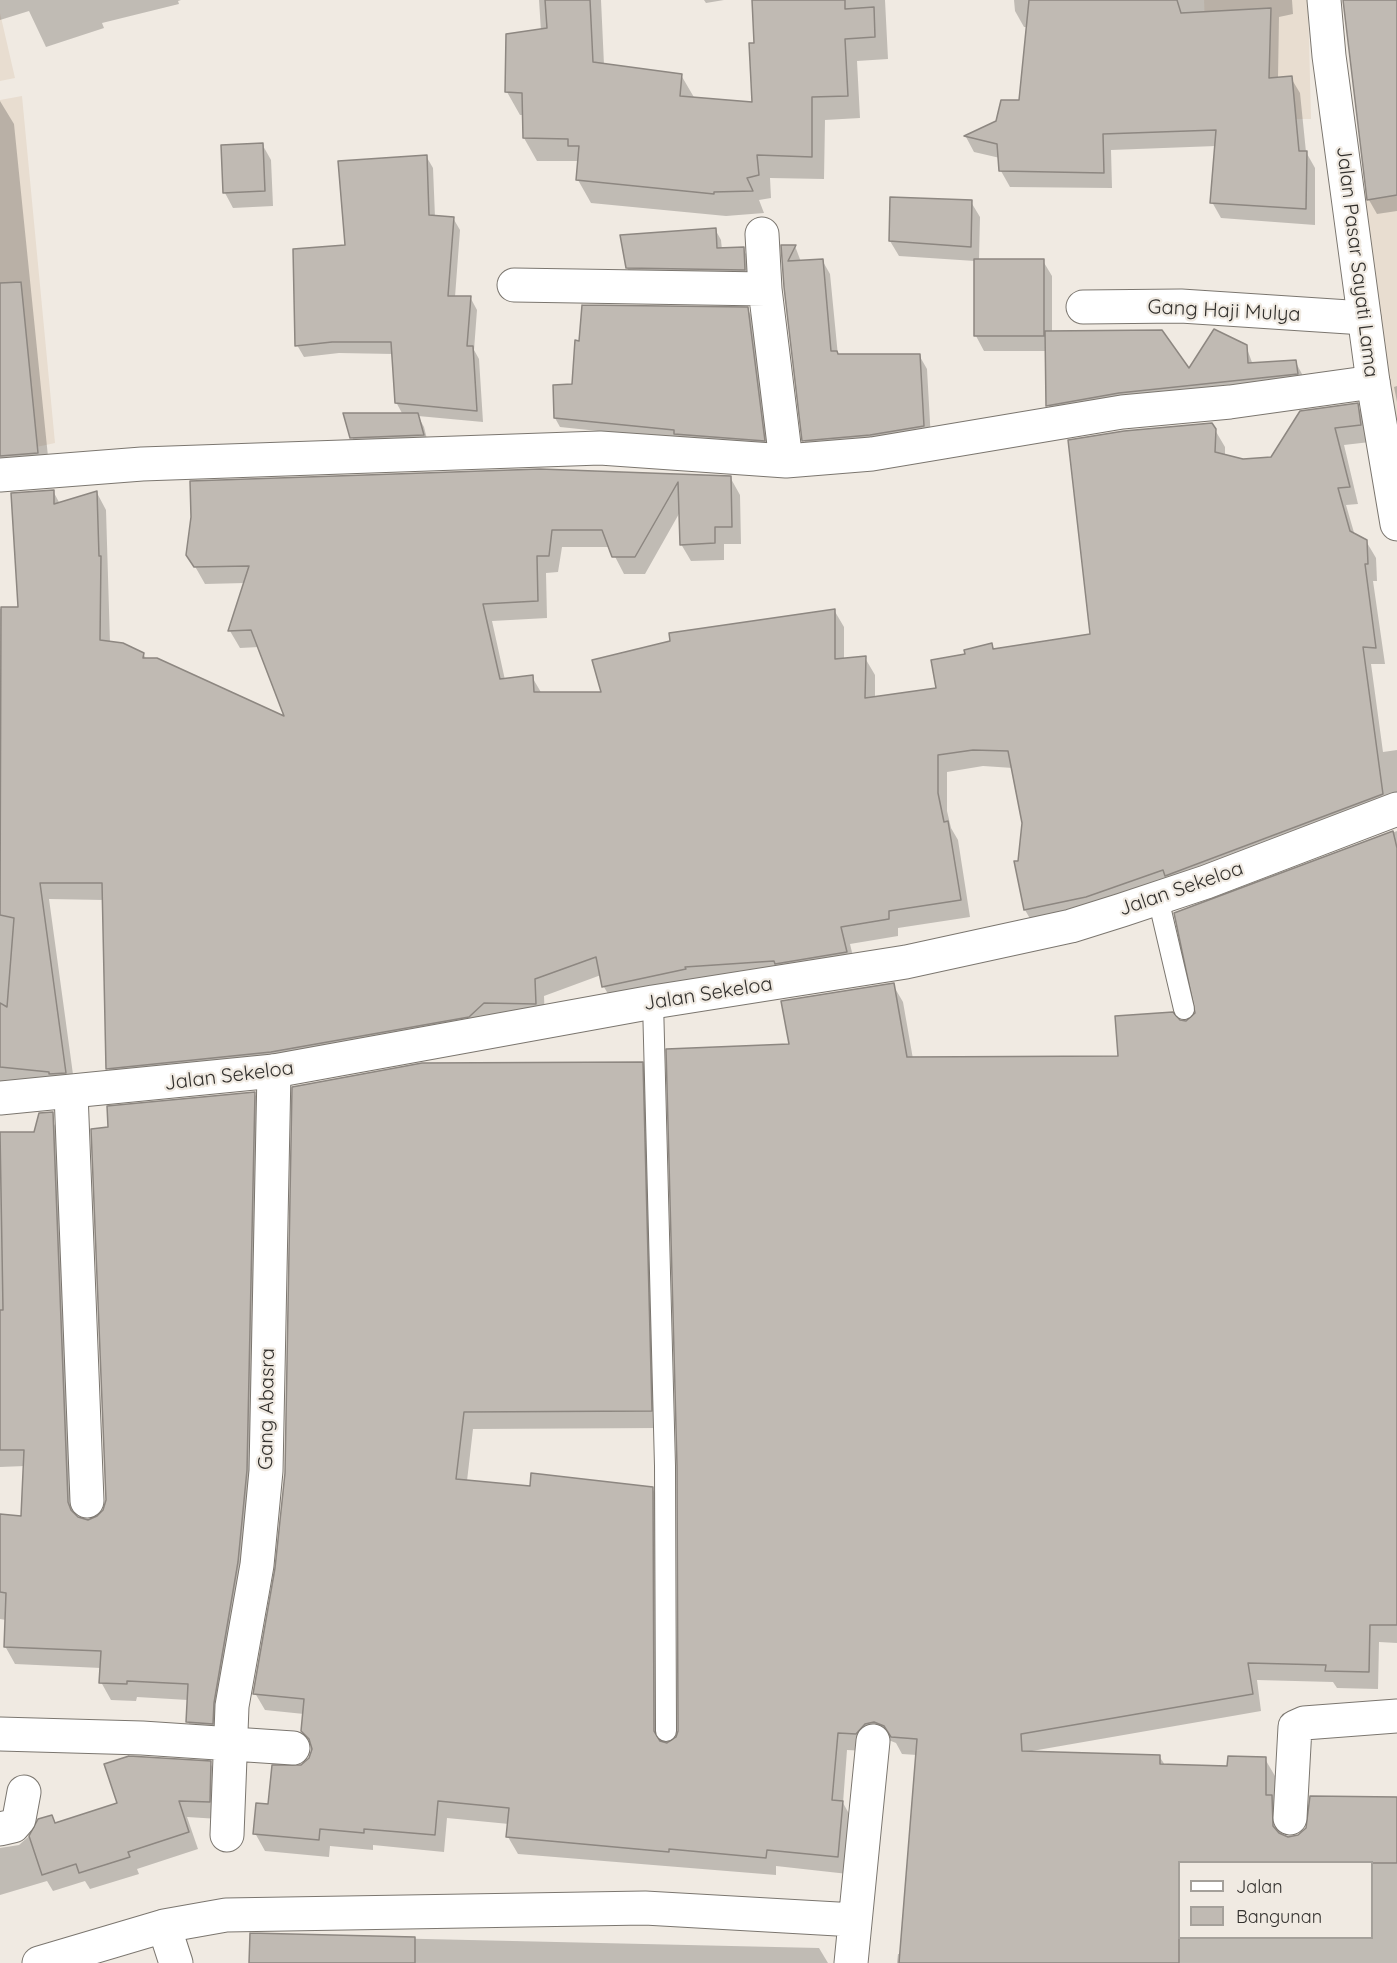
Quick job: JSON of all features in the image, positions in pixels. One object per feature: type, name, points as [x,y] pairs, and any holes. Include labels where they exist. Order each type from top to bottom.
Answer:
[{"type":"street","name":"Jalan Pasar Sayati Lama","points":[[1324,0],[1329,56],[1364,318],[1397,524]]},
{"type":"street","points":[[762,234],[765,289],[786,461]]},
{"type":"street","points":[[514,285],[765,289]]},
{"type":"street","name":"Gang Haji Mulya","points":[[1083,307],[1180,306],[1364,318]]},
{"type":"street","points":[[0,475],[142,464],[600,448],[786,461],[872,454],[1122,412],[1230,402],[1373,382]]},
{"type":"street","name":"Jalan Sekeloa","points":[[0,1098],[71,1093],[274,1071],[654,1002],[906,962],[1071,926],[1158,898],[1397,808]]},
{"type":"street","name":"Gang Abasra","points":[[227,1835],[232,1706],[257,1565],[266,1471],[274,1071]]},
{"type":"street","points":[[71,1093],[87,1501]]},
{"type":"street","points":[[1290,1818],[1295,1727],[1304,1723],[1397,1716]]},
{"type":"street","points":[[0,1734],[231,1743],[293,1748]]},
{"type":"street","points":[[851,1963],[873,1741]]},
{"type":"street","points":[[0,1829],[13,1826],[19,1819],[24,1792]]},
{"type":"street","points":[[39,1963],[164,1926],[226,1915],[645,1908],[855,1920]]},
{"type":"street","points":[[164,1926],[176,1963]]},
{"type":"lane","points":[[1158,898],[1184,1009]]},
{"type":"lane","points":[[654,1002],[665,1466],[666,1731]]},
{"type":"shaded area","points":[[1204,0],[1308,0],[1311,119],[1208,119]]},
{"type":"shaded area","points":[[0,13],[15,78],[0,81]]},
{"type":"shaded area","points":[[22,96],[55,443],[0,455],[0,100]]},
{"type":"shaded area","points":[[1397,187],[1397,449],[1356,192]]},
{"type":"building","points":[[545,0],[590,0],[593,62],[682,74],[680,96],[752,102],[749,43],[754,43],[752,0],[845,0],[845,9],[874,7],[875,37],[845,39],[848,96],[812,97],[812,157],[757,155],[759,175],[747,178],[753,191],[714,192],[714,194],[576,180],[579,146],[568,146],[568,139],[523,138],[522,93],[505,92],[506,34],[547,28]]},
{"type":"building","points":[[1029,0],[1177,0],[1181,13],[1271,8],[1269,78],[1292,76],[1299,151],[1307,151],[1306,209],[1210,203],[1216,130],[1103,134],[1104,173],[999,171],[997,144],[964,136],[996,121],[1001,100],[1019,100]]},
{"type":"building","points":[[1343,0],[1397,0],[1397,195],[1367,200]]},
{"type":"building","points":[[263,143],[265,191],[223,193],[221,145]]},
{"type":"building","points":[[427,155],[429,215],[454,217],[448,296],[471,296],[467,346],[473,346],[477,411],[395,403],[391,342],[332,342],[295,346],[293,249],[345,245],[338,161]]},
{"type":"building","points":[[890,197],[972,200],[971,247],[889,241]]},
{"type":"building","points":[[716,228],[717,248],[744,247],[745,270],[626,268],[620,235]]},
{"type":"building","points":[[781,245],[796,245],[788,261],[823,259],[831,351],[837,351],[838,354],[920,354],[924,426],[870,435],[802,441]]},
{"type":"building","points":[[974,259],[1044,259],[1044,336],[974,336]]},
{"type":"building","points":[[21,282],[38,453],[0,456],[0,283]]},
{"type":"building","points":[[582,305],[748,307],[765,441],[674,434],[674,430],[554,418],[553,385],[572,384],[575,340],[579,341]]},
{"type":"building","points":[[1214,329],[1247,345],[1248,363],[1296,360],[1298,374],[1119,393],[1046,406],[1045,331],[1162,330],[1189,368]]},
{"type":"building","points":[[1358,403],[1361,425],[1335,428],[1350,487],[1338,488],[1350,531],[1367,540],[1368,564],[1365,564],[1376,648],[1363,647],[1383,794],[1165,876],[1163,870],[1086,897],[1024,910],[1014,861],[1018,861],[1022,823],[1008,751],[973,750],[938,755],[938,793],[944,822],[948,821],[961,900],[889,911],[889,919],[841,927],[847,952],[775,964],[774,961],[685,967],[686,969],[602,987],[596,957],[535,979],[536,1004],[484,1003],[469,1017],[271,1052],[106,1069],[102,883],[40,883],[66,1073],[49,1074],[49,1072],[0,1067],[0,1003],[7,1007],[14,918],[0,915],[1,607],[18,607],[11,493],[54,490],[54,504],[97,491],[99,556],[101,556],[100,640],[123,643],[144,653],[143,658],[157,658],[284,716],[251,630],[228,631],[249,566],[194,567],[186,555],[191,517],[190,481],[540,469],[731,476],[732,527],[715,527],[715,543],[680,545],[678,482],[635,557],[612,557],[602,530],[552,530],[549,556],[537,556],[538,601],[483,604],[500,679],[533,675],[534,692],[601,692],[592,660],[670,641],[669,633],[835,609],[835,659],[866,656],[865,698],[936,688],[931,660],[965,654],[964,650],[992,643],[993,649],[1090,634],[1068,440],[1124,431],[1212,423],[1216,429],[1215,452],[1243,459],[1271,457],[1300,411]]},
{"type":"building","points":[[343,413],[418,413],[424,435],[350,438]]},
{"type":"building","points":[[1393,831],[1397,848],[1397,1625],[1370,1625],[1369,1672],[1325,1671],[1326,1665],[1248,1663],[1253,1694],[1021,1734],[1022,1751],[1160,1755],[1160,1764],[1227,1766],[1228,1756],[1266,1757],[1266,1795],[1272,1795],[1273,1826],[1279,1833],[1288,1837],[1298,1835],[1306,1828],[1310,1796],[1397,1797],[1397,1863],[1178,1861],[1179,1963],[899,1963],[917,1739],[891,1737],[884,1726],[874,1722],[865,1724],[856,1734],[838,1733],[832,1800],[843,1801],[838,1857],[767,1850],[766,1858],[669,1849],[669,1852],[506,1837],[509,1808],[438,1801],[435,1835],[364,1829],[364,1833],[320,1829],[319,1840],[253,1834],[256,1803],[268,1804],[272,1765],[301,1765],[309,1758],[312,1749],[309,1739],[301,1731],[304,1699],[253,1694],[275,1568],[285,1473],[292,1087],[422,1063],[643,1062],[652,1411],[464,1412],[456,1479],[530,1486],[531,1473],[653,1487],[654,1731],[660,1741],[667,1743],[676,1737],[678,1731],[677,1466],[666,1049],[789,1044],[781,1001],[894,983],[907,1057],[1118,1056],[1115,1016],[1173,1012],[1180,1020],[1186,1021],[1195,1013],[1174,913]]},
{"type":"building","points":[[255,1092],[247,1470],[238,1562],[214,1703],[213,1724],[186,1722],[188,1684],[127,1681],[127,1684],[99,1683],[101,1651],[4,1647],[6,1593],[0,1592],[0,1514],[21,1516],[24,1450],[0,1450],[0,1310],[3,1310],[0,1132],[34,1132],[39,1113],[53,1112],[68,1502],[71,1510],[78,1517],[88,1520],[103,1510],[106,1500],[91,1129],[108,1127],[107,1106]]},
{"type":"building","points":[[129,1756],[211,1761],[210,1802],[179,1801],[189,1832],[128,1852],[130,1857],[79,1873],[76,1864],[42,1875],[29,1836],[38,1819],[52,1815],[55,1823],[117,1803],[104,1764]]},
{"type":"building","points":[[250,1933],[415,1937],[415,1963],[249,1963]]}]
